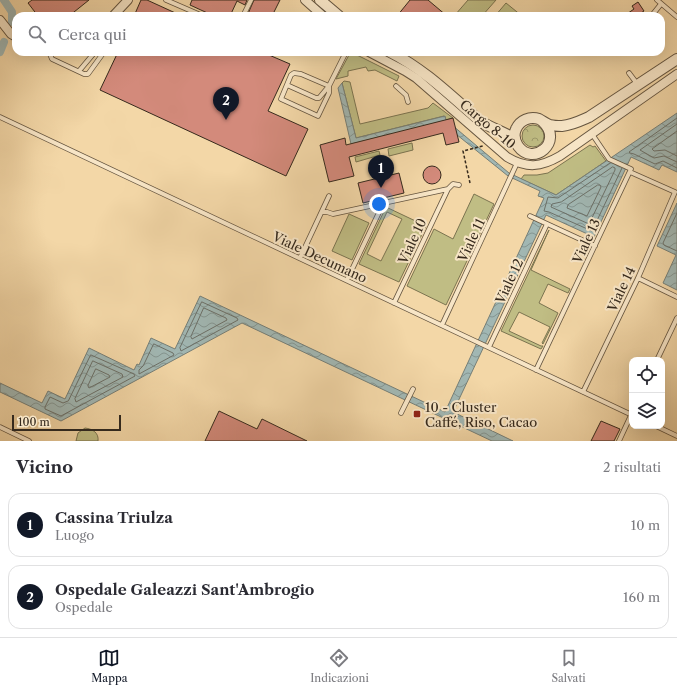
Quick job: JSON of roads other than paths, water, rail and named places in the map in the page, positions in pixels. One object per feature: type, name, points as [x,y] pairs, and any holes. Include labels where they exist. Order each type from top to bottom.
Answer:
[{"type":"street","points":[[117,12],[128,0]]},
{"type":"street","points":[[305,0],[318,12]]},
{"type":"street","points":[[320,0],[334,12]]},
{"type":"street","points":[[0,20],[12,35]]},
{"type":"street","name":"Cargo 8-10","points":[[377,56],[416,78],[507,157],[517,163],[530,166],[549,163],[677,74]]},
{"type":"street","points":[[398,56],[423,72],[480,121],[515,139]]},
{"type":"street","points":[[550,140],[569,125],[589,117],[677,59]]},
{"type":"street","points":[[498,129],[507,129],[533,118],[550,125],[569,125]]},
{"type":"street","points":[[519,124],[516,129],[515,139],[517,145],[521,150],[532,154],[538,153],[548,146],[550,140],[549,130],[543,122]]},
{"type":"lane","points":[[166,0],[193,12]]},
{"type":"lane","points":[[244,12],[251,0]]},
{"type":"lane","points":[[657,0],[677,17]]},
{"type":"lane","points":[[655,12],[661,4]]},
{"type":"lane","points":[[51,56],[52,59],[84,74],[88,74],[101,56]]},
{"type":"lane","points":[[79,71],[92,56]]},
{"type":"lane","points":[[287,85],[316,98],[322,97],[344,56]]},
{"type":"lane","points":[[629,72],[635,81]]},
{"type":"lane","points":[[298,73],[329,86],[329,93],[318,116],[281,99],[292,74],[298,73]]},
{"type":"lane","points":[[396,86],[406,95],[408,102]]},
{"type":"lane","name":"Viale Decumano","points":[[0,117],[629,413]]},
{"type":"lane","points":[[592,134],[609,159],[631,169],[630,172]]},
{"type":"lane","name":"Viale 11","points":[[442,325],[517,163]]},
{"type":"lane","name":"Viale 14","points":[[583,392],[638,278],[675,192],[630,172]]},
{"type":"lane","name":"Viale 13","points":[[536,370],[630,172]]},
{"type":"lane","points":[[322,212],[333,214],[448,188],[453,184],[459,185]]},
{"type":"lane","name":"Viale 10","points":[[394,303],[448,188]]},
{"type":"lane","points":[[300,258],[329,196]]},
{"type":"lane","points":[[347,280],[382,204]]},
{"type":"lane","points":[[530,216],[595,246]]},
{"type":"lane","name":"Viale 12","points":[[489,347],[546,224]]},
{"type":"lane","points":[[638,278],[677,297]]},
{"type":"lane","points":[[658,357],[677,318]]},
{"type":"lane","points":[[401,413],[413,389]]},
{"type":"lane","points":[[619,441],[629,420]]},
{"type":"lane","points":[[0,427],[29,441]]},
{"type":"lane","points":[[662,429],[677,437],[676,441]]},
{"type":"water","points":[[342,83],[356,138],[445,116],[446,120],[509,173],[556,195],[677,113],[677,172],[662,165],[659,170],[631,157],[594,237],[546,215],[453,412],[513,441],[492,441],[242,323],[61,421],[0,392],[0,383],[42,403],[48,391],[65,399],[89,348],[134,370],[137,364],[139,365],[151,338],[175,349],[200,296],[445,412],[544,198],[538,196],[540,191],[508,176],[441,122],[351,144],[338,88]]},
{"type":"water","points":[[677,203],[677,290],[663,283],[676,255],[657,246]]},
{"type":"waterway","points":[[4,0],[12,12],[12,22]]},
{"type":"waterway","points":[[0,52],[4,42]]},
{"type":"place","name":"Ospedale Galeazzi Sant'Ambrogio","points":[[226,120]]},
{"type":"place","name":"Cassina Triulza","points":[[381,188]]},
{"type":"place","name":"10 - Cluster Caffé, Riso, Cacao","points":[[417,414]]}]
